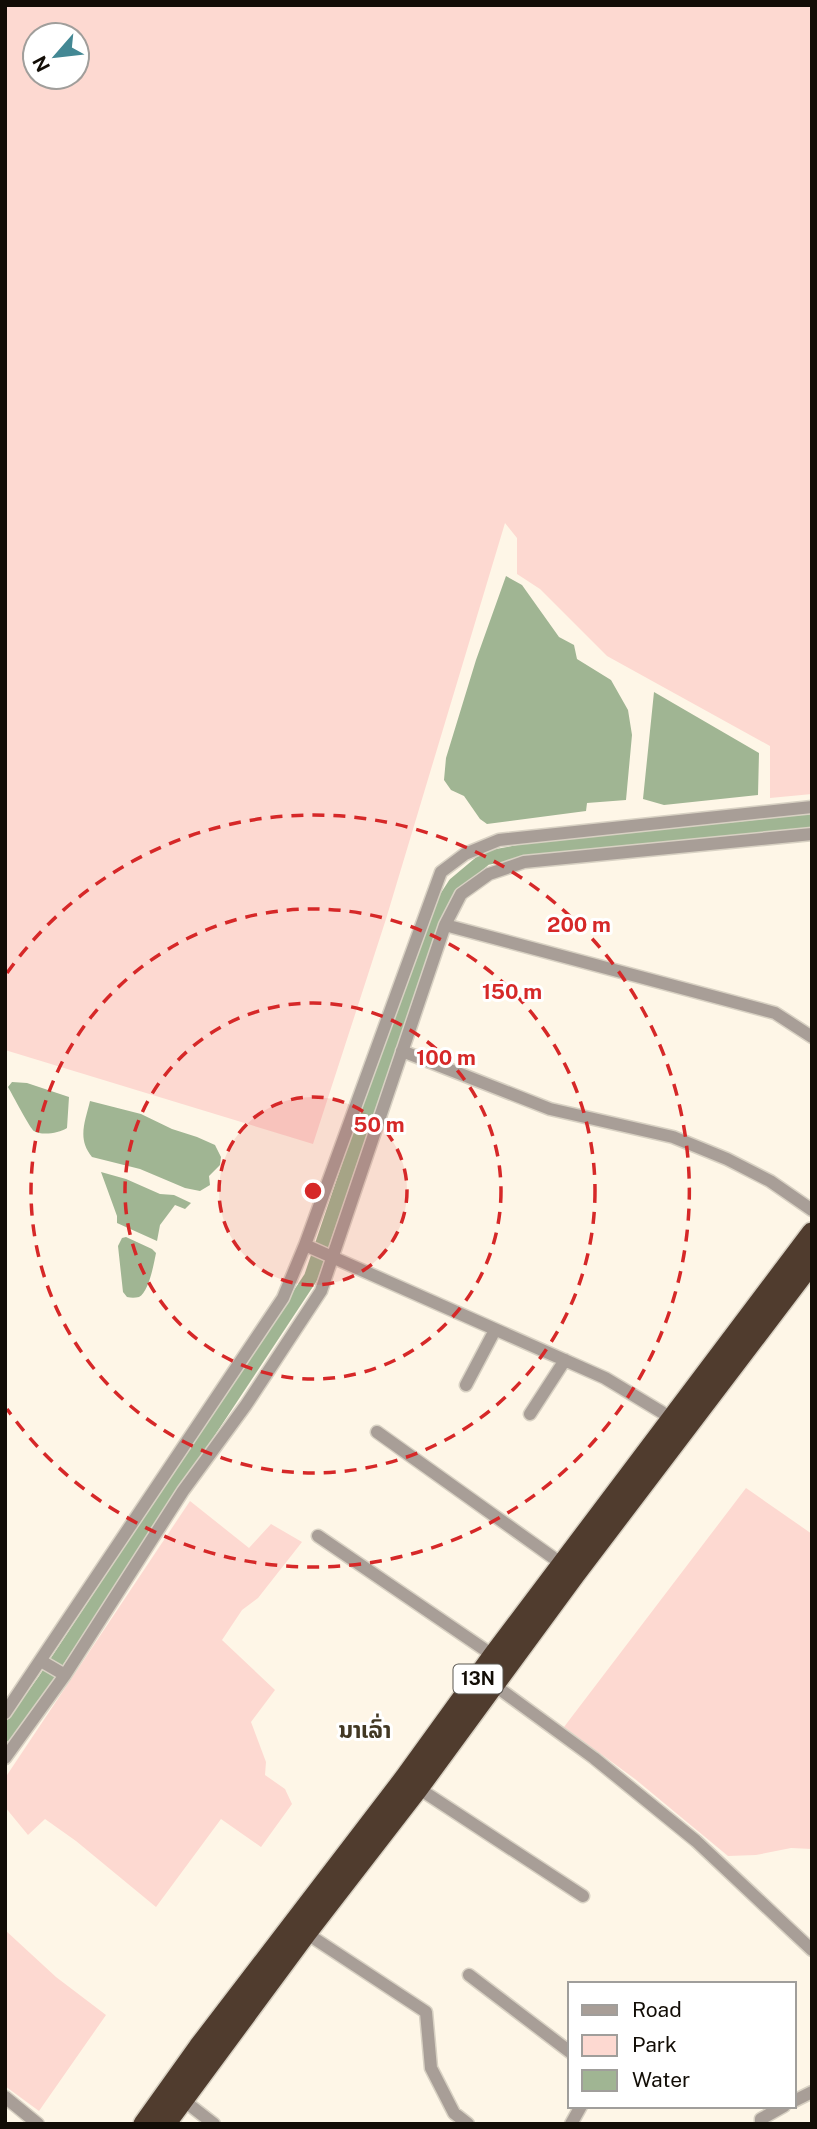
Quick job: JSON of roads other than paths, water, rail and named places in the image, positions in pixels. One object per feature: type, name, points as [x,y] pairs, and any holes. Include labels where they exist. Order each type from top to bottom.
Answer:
[{"type":"highway","name":"13N","points":[[144,2124],[176,2095],[418,1788],[562,1564],[812,1233]]},
{"type":"highway","name":"13N","points":[[501,1660],[812,1262]]},
{"type":"highway","name":"13N","points":[[165,2124],[199,2047],[405,1778],[487,1681]]},
{"type":"street","points":[[5,1713],[284,1298],[308,1247],[441,872],[465,854],[499,840],[812,807]]},
{"type":"street","points":[[5,1758],[65,1675],[183,1491],[246,1405],[321,1291],[328,1256],[445,925],[461,894],[489,874],[524,862],[812,834]]},
{"type":"street","points":[[445,925],[775,1013],[812,1037]]},
{"type":"street","points":[[402,1051],[550,1110],[673,1137],[727,1159],[770,1181],[812,1210]]},
{"type":"street","points":[[308,1247],[605,1378],[673,1419]]},
{"type":"street","points":[[466,1385],[495,1330]]},
{"type":"street","points":[[530,1414],[565,1360]]},
{"type":"street","points":[[377,1432],[562,1564]]},
{"type":"street","points":[[318,1536],[501,1660]]},
{"type":"street","points":[[41,1661],[65,1675]]},
{"type":"street","points":[[487,1681],[594,1758],[696,1840],[812,1950]]},
{"type":"street","points":[[418,1788],[583,1896]]},
{"type":"street","points":[[306,1933],[426,2012],[431,2068],[454,2113],[468,2124]]},
{"type":"street","points":[[469,1975],[568,2050]]},
{"type":"street","points":[[796,2100],[812,2092]]},
{"type":"street","points":[[176,2095],[214,2124]]},
{"type":"street","points":[[5,2097],[38,2124]]},
{"type":"street","points":[[571,2124],[580,2108]]},
{"type":"street","points":[[761,2124],[761,2119],[780,2108]]},
{"type":"water","points":[[506,576],[522,585],[559,637],[574,645],[577,659],[611,680],[628,710],[632,735],[626,800],[587,803],[586,811],[487,824],[480,819],[464,796],[451,790],[444,780],[446,758],[476,660]]},
{"type":"water","points":[[654,692],[759,753],[758,795],[664,805],[643,799]]},
{"type":"water","points":[[12,1082],[27,1083],[69,1097],[67,1128],[50,1133],[34,1131],[8,1087]]},
{"type":"water","points":[[90,1101],[141,1114],[215,1145],[221,1157],[220,1165],[209,1176],[210,1185],[200,1191],[185,1188],[140,1169],[92,1157],[83,1137]]},
{"type":"water","points":[[101,1172],[191,1203],[185,1209],[175,1205],[160,1225],[157,1241],[117,1223]]},
{"type":"water","points":[[126,1237],[156,1253],[148,1284],[139,1297],[127,1297],[123,1292],[118,1246],[122,1238]]},
{"type":"waterway","points":[[5,1735],[44,1681],[311,1277],[433,918],[455,884],[486,858],[529,850],[812,821]]},
{"type":"district","name":"ນາເລົ່າ","points":[[365,1730]]}]
